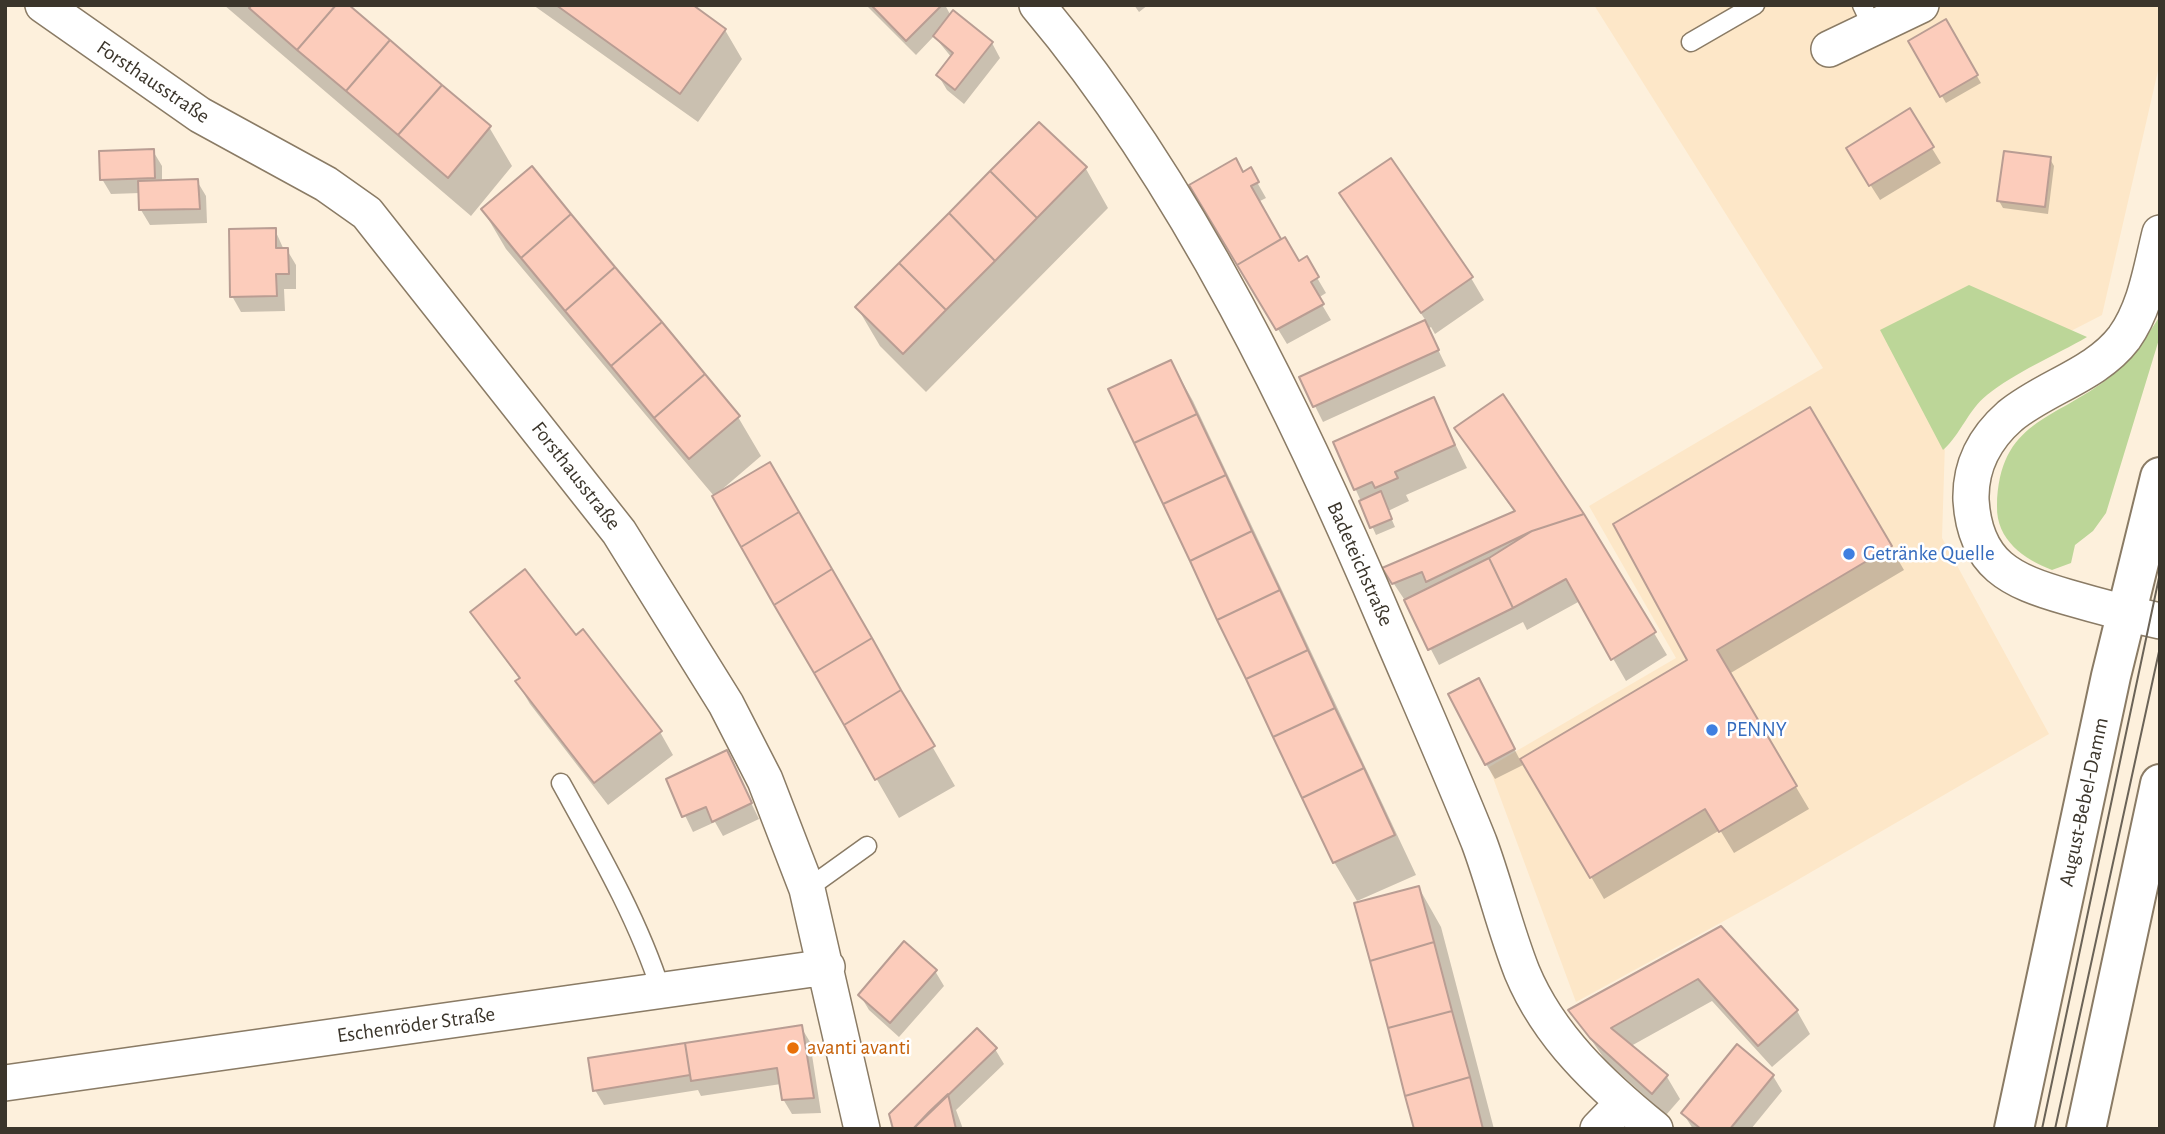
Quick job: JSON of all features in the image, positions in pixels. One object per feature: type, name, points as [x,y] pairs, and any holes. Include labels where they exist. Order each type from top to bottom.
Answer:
[{"type":"main road","name":"August-Bebel-Damm","points":[[2014,1129],[2143,617],[2160,477]]},
{"type":"main road","points":[[2086,1129],[2160,784]]},
{"type":"street","name":"Badeteichstraße","points":[[1037,5],[1093,77],[1163,181],[1234,306],[1311,452],[1478,840],[1531,990],[1566,1044],[1623,1103],[1655,1129]]},
{"type":"street","points":[[1829,49],[1867,17],[1921,5]]},
{"type":"street","name":"Forsthausstraße","points":[[46,6],[200,116],[342,194],[380,226],[620,532],[739,728],[765,780],[807,889],[862,1129]]},
{"type":"street","points":[[2143,617],[2029,586],[2008,576],[1991,559],[1978,533],[1972,508],[1972,478],[1980,453],[2010,416],[2032,399],[2103,359],[2123,339],[2143,302],[2160,233]]},
{"type":"street","name":"Eschenröder Straße","points":[[5,1083],[827,967]]},
{"type":"street","points":[[1598,1129],[1623,1103]]},
{"type":"lane","points":[[1691,42],[1755,5]]},
{"type":"lane","points":[[561,783],[636,931],[661,991]]},
{"type":"lane","points":[[807,889],[867,846]]},
{"type":"shaded area","points":[[1594,5],[2160,5],[2160,62],[2102,315],[2001,367],[1945,443],[1942,538],[2049,734],[1775,893],[1576,1002],[1489,767],[1676,658],[1589,506],[1823,368]]},
{"type":"green space","points":[[1969,285],[2087,337],[2022,372],[1987,395],[1943,450],[1880,330]]},
{"type":"green space","points":[[2158,319],[2160,336],[2106,513],[2093,531],[2075,545],[2071,563],[2052,570],[2022,554],[2001,529],[1997,506],[2000,478],[2008,456],[2019,439],[2033,426],[2089,392],[2124,365]]},
{"type":"building","points":[[252,5],[336,5],[297,50],[249,8]]},
{"type":"building","points":[[336,5],[349,5],[390,40],[346,91],[297,50]]},
{"type":"building","points":[[556,5],[693,5],[726,29],[680,94]]},
{"type":"building","points":[[871,5],[942,5],[906,41]]},
{"type":"building","points":[[953,10],[993,42],[955,90],[936,75],[953,53],[933,36]]},
{"type":"building","points":[[1946,19],[1978,75],[1940,97],[1908,41]]},
{"type":"building","points":[[390,40],[442,85],[398,135],[346,91]]},
{"type":"building","points":[[442,85],[491,126],[448,178],[398,135]]},
{"type":"building","points":[[1910,108],[1934,147],[1869,186],[1846,148]]},
{"type":"building","points":[[1039,122],[1087,167],[1037,218],[990,171]]},
{"type":"building","points":[[154,149],[155,178],[100,180],[99,151]]},
{"type":"building","points":[[2004,151],[2051,157],[2045,207],[1997,201]]},
{"type":"building","points":[[1236,158],[1243,172],[1251,167],[1259,182],[1251,186],[1281,239],[1237,265],[1189,185]]},
{"type":"building","points":[[1391,158],[1473,277],[1421,313],[1339,193]]},
{"type":"building","points":[[532,166],[571,214],[521,258],[481,209]]},
{"type":"building","points":[[990,171],[1037,218],[995,261],[949,213]]},
{"type":"building","points":[[198,179],[200,209],[139,210],[138,181]]},
{"type":"building","points":[[949,213],[995,261],[946,310],[899,263]]},
{"type":"building","points":[[571,214],[615,267],[565,311],[521,258]]},
{"type":"building","points":[[276,228],[276,248],[288,248],[289,274],[276,274],[277,296],[230,297],[229,229]]},
{"type":"building","points":[[1285,237],[1299,261],[1307,256],[1319,277],[1311,282],[1324,304],[1276,330],[1237,265]]},
{"type":"building","points":[[899,263],[946,310],[903,354],[855,307]]},
{"type":"building","points":[[615,267],[662,322],[611,366],[565,311]]},
{"type":"building","points":[[1425,320],[1439,350],[1313,407],[1299,377]]},
{"type":"building","points":[[662,322],[705,374],[654,418],[611,366]]},
{"type":"building","points":[[1171,360],[1197,414],[1134,443],[1108,389]]},
{"type":"building","points":[[705,374],[740,416],[689,459],[654,418]]},
{"type":"building","points":[[1503,394],[1584,514],[1532,531],[1426,582],[1422,572],[1392,584],[1382,568],[1515,511],[1454,428]]},
{"type":"building","points":[[1434,397],[1455,445],[1395,472],[1398,478],[1375,488],[1372,482],[1354,490],[1333,442]]},
{"type":"building","points":[[1810,407],[1892,546],[1717,650],[1797,786],[1719,832],[1705,809],[1590,878],[1520,759],[1687,660],[1613,524]]},
{"type":"building","points":[[1197,414],[1226,475],[1163,504],[1134,443]]},
{"type":"building","points":[[770,462],[799,512],[741,547],[712,496]]},
{"type":"building","points":[[1226,475],[1252,531],[1190,561],[1163,504]]},
{"type":"building","points":[[1381,491],[1392,519],[1370,528],[1359,501]]},
{"type":"building","points":[[799,512],[832,569],[774,605],[741,547]]},
{"type":"building","points":[[1584,514],[1656,632],[1611,660],[1566,579],[1513,608],[1489,558],[1532,531]]},
{"type":"building","points":[[1252,531],[1280,590],[1217,620],[1190,561]]},
{"type":"building","points":[[1489,558],[1513,608],[1428,650],[1404,600]]},
{"type":"building","points":[[525,569],[576,635],[583,629],[662,731],[594,783],[515,681],[520,678],[470,612]]},
{"type":"building","points":[[832,569],[872,638],[814,673],[774,605]]},
{"type":"building","points":[[1280,590],[1308,650],[1246,679],[1217,620]]},
{"type":"building","points":[[872,638],[901,690],[844,725],[814,673]]},
{"type":"building","points":[[1308,650],[1335,708],[1273,737],[1246,679]]},
{"type":"building","points":[[1479,678],[1515,749],[1485,765],[1448,694]]},
{"type":"building","points":[[901,690],[935,746],[875,780],[844,725]]},
{"type":"building","points":[[1335,708],[1364,768],[1302,798],[1273,737]]},
{"type":"building","points":[[727,750],[752,803],[712,822],[706,807],[682,817],[666,779]]},
{"type":"building","points":[[1364,768],[1395,835],[1333,863],[1302,798]]},
{"type":"building","points":[[1419,886],[1434,942],[1370,961],[1354,903]]},
{"type":"building","points":[[1721,926],[1798,1010],[1758,1046],[1698,979],[1611,1028],[1668,1075],[1652,1094],[1590,1038],[1568,1010]]},
{"type":"building","points":[[904,941],[937,970],[890,1023],[858,995]]},
{"type":"building","points":[[1434,942],[1452,1011],[1388,1028],[1370,961]]},
{"type":"building","points":[[1452,1011],[1470,1077],[1405,1096],[1388,1028]]},
{"type":"building","points":[[802,1025],[814,1098],[782,1100],[777,1068],[691,1081],[685,1043]]},
{"type":"building","points":[[977,1028],[997,1048],[913,1129],[893,1129],[889,1114]]},
{"type":"building","points":[[685,1043],[690,1075],[593,1091],[588,1058]]},
{"type":"building","points":[[1737,1044],[1774,1075],[1730,1129],[1701,1129],[1681,1113]]},
{"type":"building","points":[[1470,1077],[1483,1129],[1414,1129],[1405,1096]]},
{"type":"building","points":[[948,1094],[956,1129],[913,1129],[929,1112]]},
{"type":"tram line","points":[[2042,1129],[2160,573]]},
{"type":"tram line","points":[[2055,1129],[2160,647]]},
{"type":"place","name":"Getränke Quelle","points":[[1849,554]]},
{"type":"place","name":"PENNY","points":[[1712,730]]},
{"type":"place","name":"avanti avanti","points":[[793,1048]]}]
